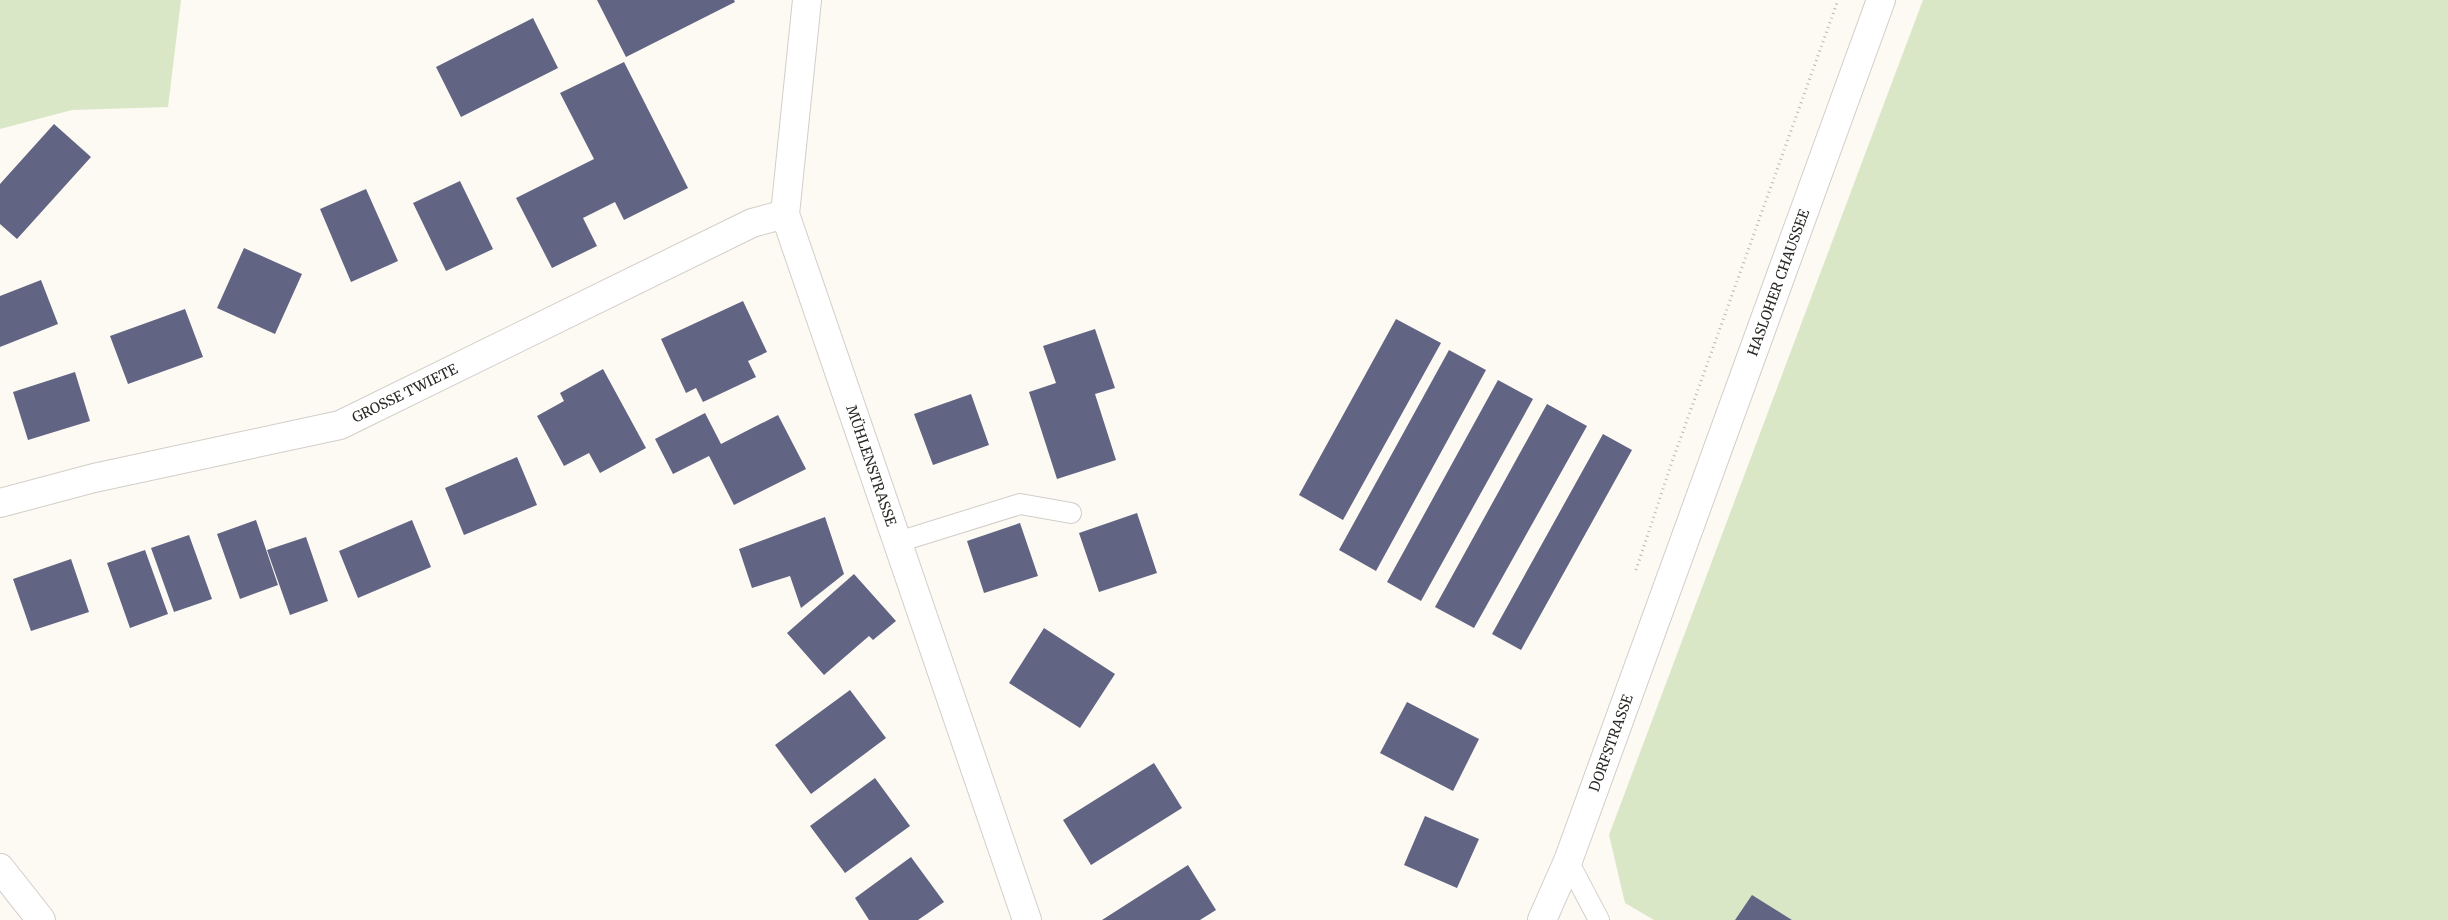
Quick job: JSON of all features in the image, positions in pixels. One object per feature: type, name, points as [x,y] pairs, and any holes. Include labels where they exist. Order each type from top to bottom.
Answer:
[{"type":"street","name":"MÜHLENSTRASSE","points":[[807,0],[785,214],[1028,920]]},
{"type":"street","name":"HASLOHER CHAUSSEE","points":[[1677,564],[1881,0]]},
{"type":"street","name":"GROSSE TWIETE","points":[[0,503],[94,478],[340,425],[752,223],[785,214]]},
{"type":"street","name":"DORFSTRASSE","points":[[1542,920],[1568,861],[1677,564]]},
{"type":"street","points":[[0,868],[41,920]]},
{"type":"lane","points":[[898,542],[1020,504],[1071,513]]},
{"type":"lane","points":[[1568,861],[1599,920]]},
{"type":"path","points":[[1635,574],[1672,462],[1838,0]]},
{"type":"green space","points":[[0,0],[181,0],[168,107],[72,110],[0,129]]},
{"type":"green space","points":[[1923,0],[2448,0],[2448,920],[1654,920],[1625,903],[1609,835]]},
{"type":"building","points":[[597,0],[734,0],[735,2],[626,57]]},
{"type":"building","points":[[533,18],[558,68],[461,117],[436,67]]},
{"type":"building","points":[[624,62],[688,188],[624,220],[615,202],[583,218],[597,246],[552,268],[516,198],[594,159],[560,93]]},
{"type":"building","points":[[54,124],[91,157],[17,239],[0,224],[0,184]]},
{"type":"building","points":[[460,181],[493,249],[446,271],[413,203]]},
{"type":"building","points":[[366,189],[398,261],[351,282],[320,209]]},
{"type":"building","points":[[244,248],[302,274],[275,334],[217,308]]},
{"type":"building","points":[[41,280],[58,324],[0,347],[0,296]]},
{"type":"building","points":[[743,301],[767,352],[748,361],[756,377],[703,402],[696,388],[686,393],[661,339]]},
{"type":"building","points":[[185,309],[203,357],[128,384],[110,336]]},
{"type":"building","points":[[1396,319],[1441,343],[1343,520],[1299,495]]},
{"type":"building","points":[[1095,329],[1115,388],[1095,394],[1116,460],[1057,479],[1029,392],[1056,383],[1043,346]]},
{"type":"building","points":[[1449,350],[1486,370],[1376,571],[1339,550]]},
{"type":"building","points":[[603,369],[646,448],[600,473],[589,453],[564,466],[537,416],[564,401],[560,393]]},
{"type":"building","points":[[75,372],[90,421],[28,440],[13,392]]},
{"type":"building","points":[[1498,380],[1533,399],[1421,601],[1387,582]]},
{"type":"building","points":[[971,394],[989,445],[933,465],[914,414]]},
{"type":"building","points":[[1547,404],[1587,426],[1474,628],[1435,607]]},
{"type":"building","points":[[705,413],[721,444],[778,415],[806,469],[734,505],[709,456],[673,474],[655,439]]},
{"type":"building","points":[[1603,434],[1632,450],[1521,650],[1492,634]]},
{"type":"building","points":[[517,457],[537,505],[464,535],[445,488]]},
{"type":"building","points":[[1137,513],[1157,573],[1099,592],[1079,533]]},
{"type":"building","points":[[825,517],[844,574],[801,608],[790,576],[752,588],[739,549]]},
{"type":"building","points":[[256,520],[278,585],[240,599],[217,534]]},
{"type":"building","points":[[412,520],[431,567],[358,598],[339,551]]},
{"type":"building","points":[[1020,523],[1038,576],[984,593],[967,541]]},
{"type":"building","points":[[189,535],[212,599],[174,612],[151,548]]},
{"type":"building","points":[[306,537],[328,601],[290,615],[267,550]]},
{"type":"building","points":[[145,550],[168,614],[130,628],[107,563]]},
{"type":"building","points":[[71,559],[89,612],[31,631],[13,579]]},
{"type":"building","points":[[854,574],[896,621],[873,640],[869,636],[824,675],[787,633]]},
{"type":"building","points":[[1044,628],[1115,674],[1080,728],[1009,683]]},
{"type":"building","points":[[850,690],[886,738],[811,794],[775,745]]},
{"type":"building","points":[[1407,702],[1479,739],[1453,791],[1380,753]]},
{"type":"building","points":[[1154,763],[1182,808],[1091,865],[1063,820]]},
{"type":"building","points":[[875,778],[910,826],[845,873],[810,826]]},
{"type":"building","points":[[1425,816],[1479,839],[1457,888],[1404,865]]},
{"type":"building","points":[[911,857],[944,902],[918,920],[869,920],[855,898]]},
{"type":"building","points":[[1188,865],[1216,910],[1200,920],[1102,920]]},
{"type":"building","points":[[1752,895],[1792,920],[1735,920]]}]
